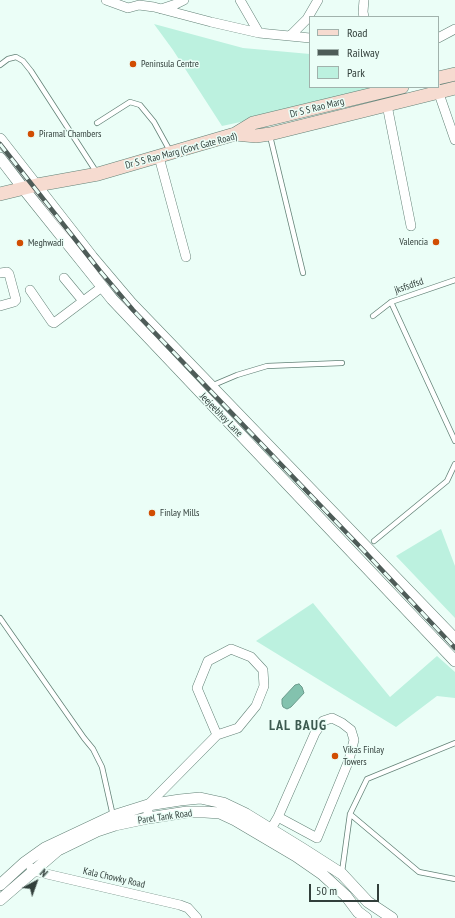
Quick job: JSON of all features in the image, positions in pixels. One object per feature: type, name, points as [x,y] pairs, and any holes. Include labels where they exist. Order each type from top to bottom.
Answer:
[{"type":"main road","points":[[439,78],[455,74]]},
{"type":"main road","name":"Dr S S Rao Marg","points":[[235,134],[253,123],[398,88]]},
{"type":"main road","name":"Dr S S Rao Marg (Govt Gate Road)","points":[[0,194],[36,185],[98,174],[235,134],[256,136],[270,134],[387,104],[437,89],[455,88]]},
{"type":"street","points":[[106,0],[128,8],[139,2],[211,22],[259,33],[309,38]]},
{"type":"street","points":[[161,9],[184,0]]},
{"type":"street","points":[[240,0],[259,33]]},
{"type":"street","points":[[290,36],[307,19],[318,0]]},
{"type":"street","points":[[364,0],[364,16]]},
{"type":"street","points":[[439,37],[455,29]]},
{"type":"street","points":[[437,89],[455,140]]},
{"type":"street","points":[[387,104],[411,226]]},
{"type":"street","points":[[2,145],[36,185],[95,269],[131,303],[455,639]]},
{"type":"street","points":[[165,155],[186,257]]},
{"type":"street","name":"Jeejeebhoy Lane","points":[[0,158],[22,188],[95,269],[102,287],[455,661]]},
{"type":"street","points":[[0,273],[7,272],[9,274],[16,300],[0,306]]},
{"type":"street","points":[[64,278],[83,301]]},
{"type":"street","points":[[30,290],[54,323],[102,287]]},
{"type":"street","points":[[260,456],[270,447]]},
{"type":"street","points":[[426,630],[437,620]]},
{"type":"street","points":[[148,818],[148,805],[217,735],[238,728],[256,706],[264,686],[263,670],[251,657],[231,649],[208,660],[197,688],[217,735]]},
{"type":"street","points":[[0,885],[24,863],[54,843],[114,821],[148,805],[200,798],[223,803],[246,814],[268,834],[278,817],[315,733],[323,721],[332,718],[342,723],[351,730],[354,740],[349,760],[317,838],[278,817]]},
{"type":"street","name":"Parel Tank Road","points":[[0,900],[58,850],[114,821],[187,812],[220,813],[268,834],[296,856],[325,869],[358,912],[366,918]]},
{"type":"street","name":"Kala Chowky Road","points":[[24,863],[34,871],[180,904],[188,908],[198,918]]},
{"type":"street","points":[[325,869],[342,874],[368,902],[392,918]]},
{"type":"lane","points":[[0,65],[16,57],[23,61],[98,174]]},
{"type":"lane","points":[[97,123],[130,102],[140,105],[154,122],[165,155]]},
{"type":"lane","points":[[270,134],[303,273]]},
{"type":"lane","name":"jksfsdfsd","points":[[373,316],[391,302],[455,280]]},
{"type":"lane","points":[[391,302],[455,441]]},
{"type":"lane","points":[[211,386],[237,375],[267,366],[342,363]]},
{"type":"lane","points":[[449,427],[455,424]]},
{"type":"lane","points":[[374,541],[447,481],[455,464]]},
{"type":"lane","points":[[0,618],[93,749],[102,767],[114,821]]},
{"type":"lane","points":[[342,874],[350,814],[367,779],[455,743]]},
{"type":"lane","points":[[350,814],[419,872],[455,879]]},
{"type":"green space","points":[[154,24],[243,48],[309,54],[309,88],[393,89],[222,126],[173,50]]},
{"type":"green space","points":[[441,529],[455,566],[455,618],[396,556]]},
{"type":"green space","points":[[313,603],[390,697],[437,656],[455,672],[455,698],[437,696],[396,727],[256,641]]},
{"type":"shaded area","points":[[299,684],[304,693],[291,707],[287,709],[283,707],[282,699],[295,685]]},
{"type":"railway","points":[[0,144],[100,271],[133,310],[455,648]]},
{"type":"place","name":"Peninsula Centre","points":[[133,64]]},
{"type":"place","name":"Piramal Chambers","points":[[31,134]]},
{"type":"place","name":"Valencia","points":[[436,242]]},
{"type":"place","name":"Meghwadi","points":[[20,243]]},
{"type":"place","name":"Finlay Mills","points":[[152,513]]},
{"type":"place","name":"Vikas Finlay Towers","points":[[335,756]]},
{"type":"district","name":"LAL BAUG","points":[[298,726]]}]
